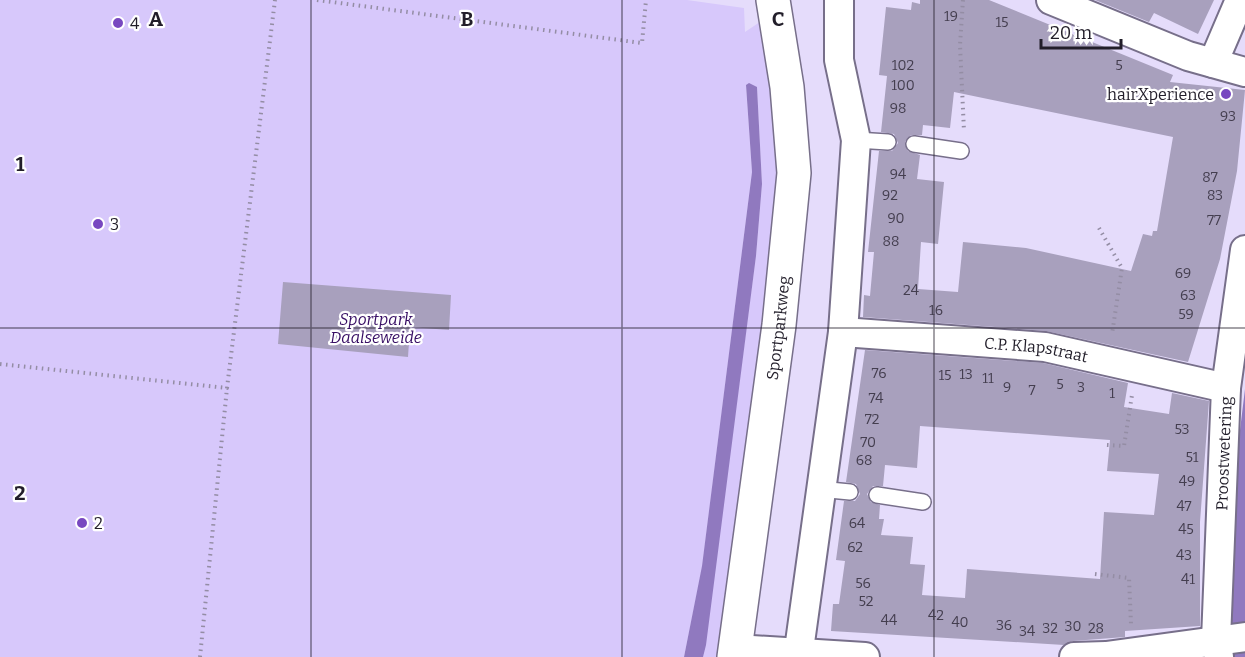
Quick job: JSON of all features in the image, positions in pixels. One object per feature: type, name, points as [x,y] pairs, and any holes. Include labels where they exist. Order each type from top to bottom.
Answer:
[{"type":"street","name":"Sportparkweg","points":[[735,653],[779,325],[794,172],[787,87],[772,0]]},
{"type":"street","points":[[799,655],[819,489],[843,332],[856,140],[839,60],[839,0]]},
{"type":"street","points":[[1051,0],[1188,56],[1245,72]]},
{"type":"street","points":[[1213,63],[1240,0]]},
{"type":"street","name":"Proostwetering","points":[[1226,643],[1226,388],[1245,250]]},
{"type":"street","name":"C.P. Klapstraat","points":[[843,332],[1045,347],[1226,388]]},
{"type":"street","points":[[1074,657],[1226,643]]},
{"type":"street","points":[[735,653],[865,657]]},
{"type":"lane","points":[[856,140],[888,142]]},
{"type":"lane","points":[[914,144],[962,144]]},
{"type":"lane","points":[[819,489],[850,492]]},
{"type":"lane","points":[[877,495],[923,502]]},
{"type":"path","points":[[200,657],[226,388],[275,0]]},
{"type":"path","points":[[317,0],[642,43],[646,0]]},
{"type":"path","points":[[962,144],[960,45],[963,0]]},
{"type":"path","points":[[1099,228],[1122,268],[1116,318],[1106,361]]},
{"type":"path","points":[[0,364],[226,388]]},
{"type":"path","points":[[1107,445],[1124,446],[1136,368]]},
{"type":"path","points":[[1095,574],[1129,578],[1132,652]]},
{"type":"green space","name":"Sportpark Daalseweide","points":[[0,0],[687,0],[744,8],[745,32],[766,18],[779,191],[723,657],[703,657],[756,256],[762,184],[757,87],[746,86],[752,172],[702,567],[684,657],[0,657]]},
{"type":"shaded area","points":[[749,83],[757,87],[762,184],[756,256],[706,645],[703,657],[684,657],[702,566],[752,172],[746,85]]},
{"type":"shaded area","points":[[1245,389],[1245,657],[1231,657],[1232,496]]},
{"type":"building","points":[[920,0],[989,0],[1173,75],[1170,82],[1245,90],[1237,171],[1220,259],[1188,362],[1046,331],[863,317],[864,295],[870,296],[874,252],[868,252],[879,151],[892,151],[898,143],[894,134],[881,132],[887,76],[879,75],[886,7],[911,10],[912,2],[920,4]],"holes":[[[954,92],[1173,137],[1157,231],[1153,231],[1152,236],[1143,234],[1131,271],[1026,248],[963,242],[958,292],[918,289],[921,242],[938,244],[944,182],[917,179],[920,155],[908,151],[905,142],[911,135],[922,135],[923,125],[950,128]]]},
{"type":"building","points":[[1095,0],[1214,0],[1198,34],[1154,13],[1149,22]]},
{"type":"building","points":[[283,282],[451,295],[449,330],[410,327],[408,357],[278,344]]},
{"type":"building","points":[[865,350],[1043,363],[1128,383],[1124,407],[1169,414],[1172,393],[1209,401],[1200,522],[1200,626],[1125,631],[1125,637],[1073,641],[1064,645],[831,631],[833,604],[839,604],[845,561],[836,560],[844,501],[855,501],[860,494],[856,484],[846,482]],"holes":[[[920,426],[1110,440],[1107,471],[1159,474],[1154,515],[1104,512],[1100,579],[967,569],[965,598],[922,595],[925,565],[910,564],[913,537],[881,535],[884,519],[879,519],[880,505],[871,502],[867,494],[873,486],[883,486],[885,465],[917,468]]]},
{"type":"place","name":"4","points":[[118,23]]},
{"type":"place","name":"hairXperience","points":[[1226,94]]},
{"type":"place","name":"3","points":[[98,224]]},
{"type":"place","name":"2","points":[[82,523]]}]
